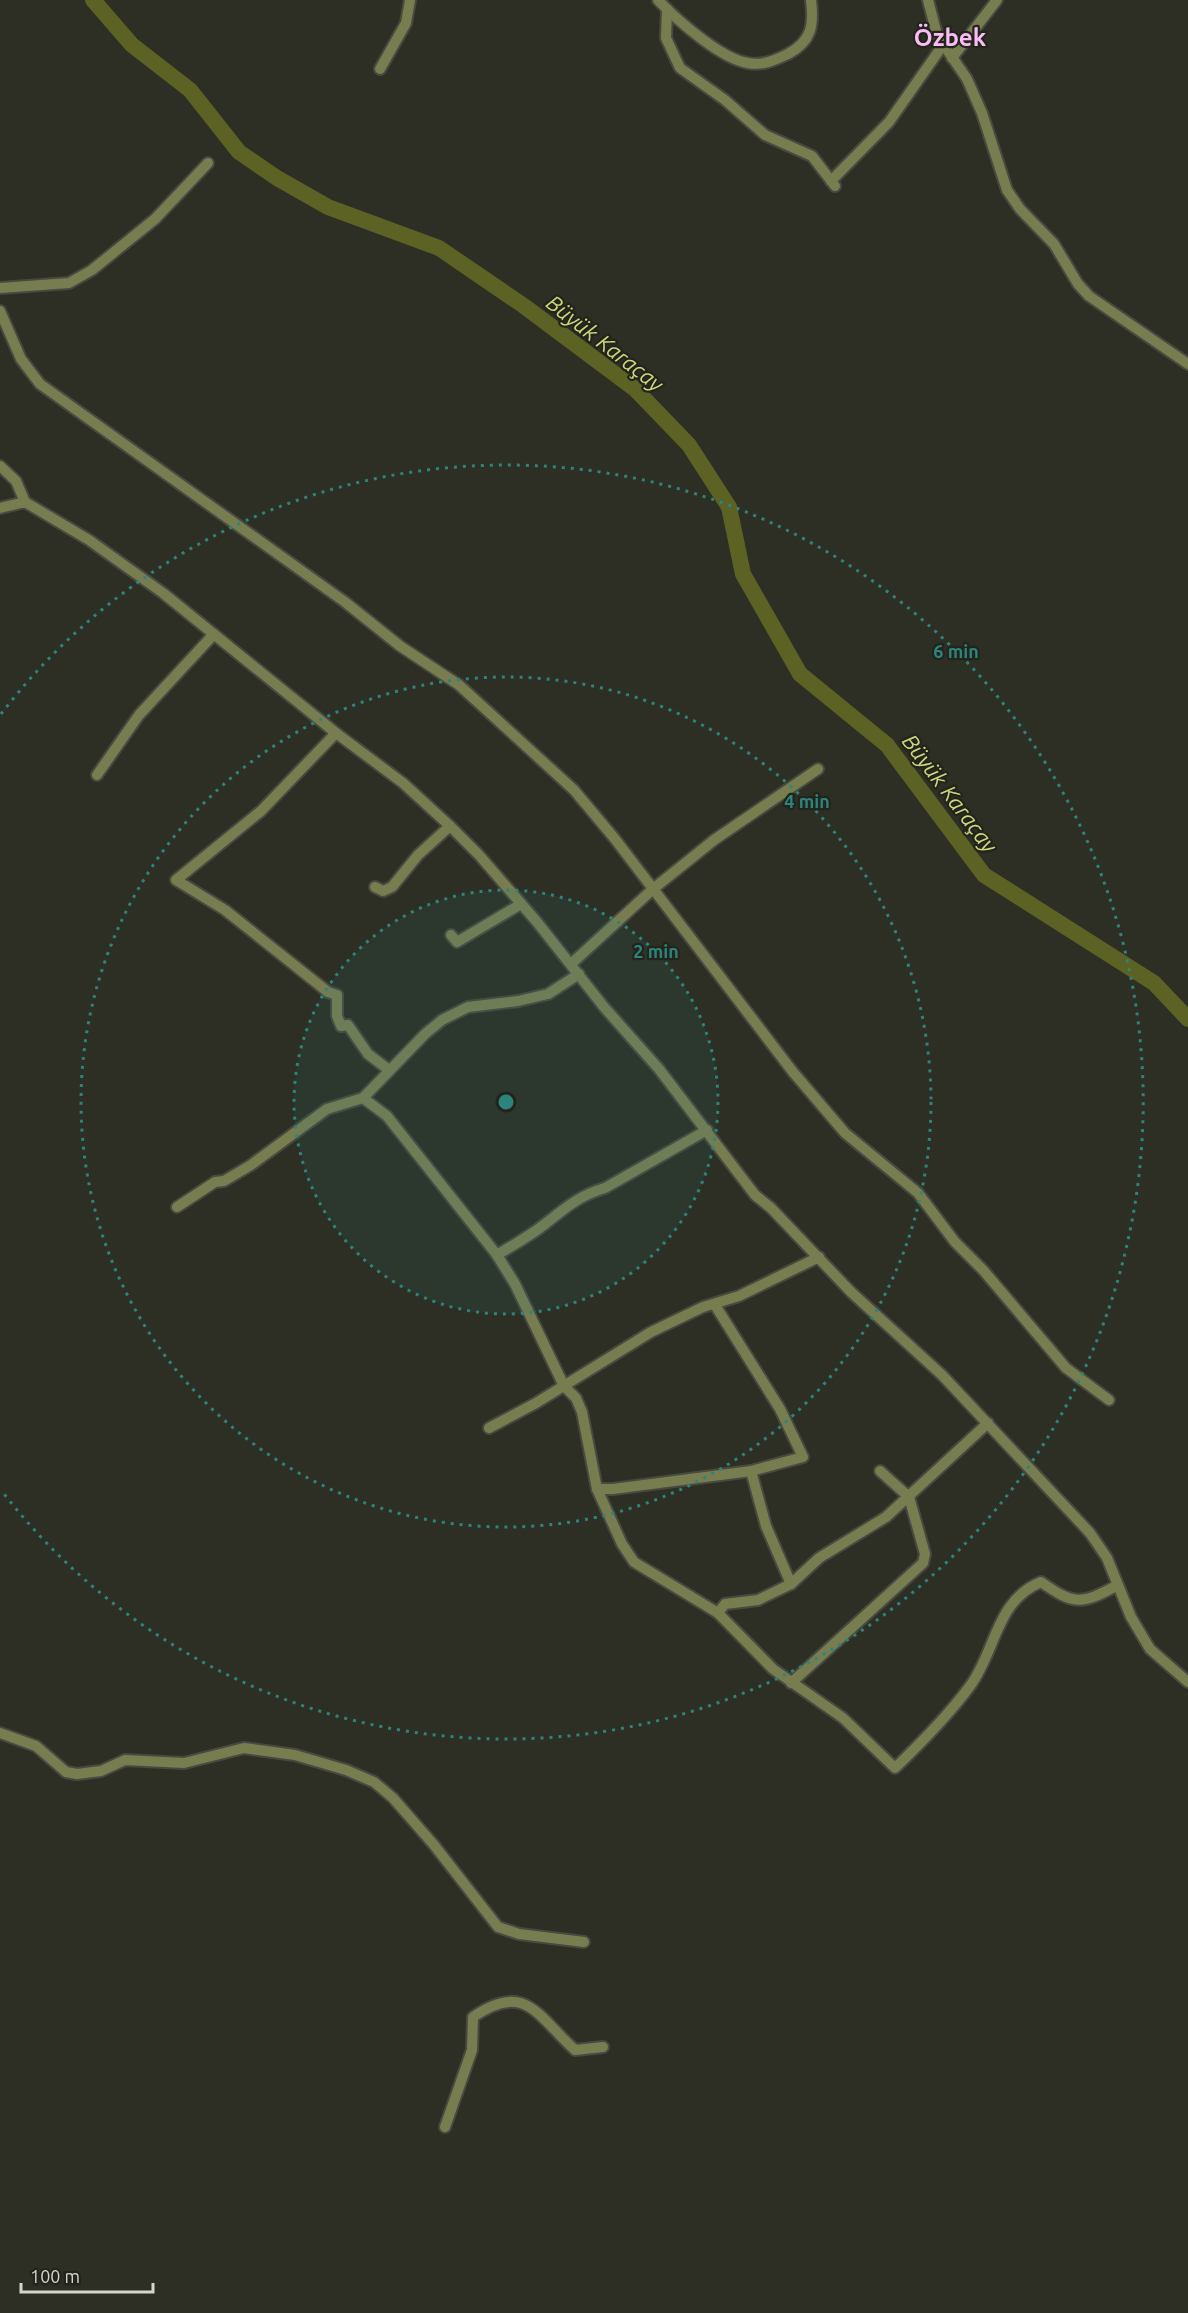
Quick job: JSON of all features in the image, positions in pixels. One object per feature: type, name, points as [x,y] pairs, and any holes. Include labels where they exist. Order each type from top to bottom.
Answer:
[{"type":"street","points":[[380,69],[406,23],[410,0]]},
{"type":"street","points":[[658,0],[700,37],[724,52],[747,63],[765,64],[794,50],[807,39],[813,28],[811,0]]},
{"type":"street","points":[[928,0],[943,45],[967,79],[982,112],[1007,190],[1020,209],[1054,244],[1078,284],[1089,296],[1188,364]]},
{"type":"street","points":[[952,58],[997,0]]},
{"type":"street","points":[[667,9],[666,38],[680,68],[725,100],[765,135],[812,156],[833,184],[889,122],[943,45]]},
{"type":"street","points":[[0,288],[69,283],[92,270],[155,219],[208,163]]},
{"type":"street","points":[[0,310],[21,359],[40,384],[345,602],[400,646],[459,685],[574,790],[793,1072],[845,1133],[918,1193],[955,1242],[983,1270],[1066,1368],[1109,1400]]},
{"type":"street","points":[[0,466],[16,481],[25,502],[89,540],[214,634],[336,733],[403,783],[450,826],[521,903],[707,1130],[755,1195],[771,1208],[851,1292],[942,1376],[1090,1533],[1107,1558],[1116,1586],[1150,1649],[1188,1682]]},
{"type":"street","points":[[0,508],[25,502]]},
{"type":"street","points":[[97,775],[139,715],[214,634]]},
{"type":"street","points":[[336,733],[261,811],[176,880],[225,910],[328,992],[337,995],[337,1016],[341,1026],[348,1025],[368,1054],[389,1070]]},
{"type":"street","points":[[571,964],[653,889],[714,840],[818,769]]},
{"type":"street","points":[[375,887],[383,891],[392,887],[418,855],[450,826]]},
{"type":"street","points":[[452,934],[457,942],[521,903]]},
{"type":"street","points":[[177,1207],[215,1182],[224,1181],[250,1165],[327,1109],[363,1098],[425,1034],[454,1013],[468,1007],[518,1001],[548,994],[579,974]]},
{"type":"street","points":[[363,1098],[387,1116],[497,1255],[515,1284],[564,1386],[576,1398],[582,1412],[597,1488],[622,1544],[634,1562],[718,1613],[790,1683],[843,1718],[895,1768],[944,1721],[972,1683],[1008,1606],[1027,1587],[1041,1582],[1065,1599],[1082,1600],[1096,1597],[1116,1586]]},
{"type":"street","points":[[497,1255],[544,1225],[566,1205],[605,1188],[707,1130]]},
{"type":"street","points":[[489,1428],[564,1386],[651,1332],[819,1257]]},
{"type":"street","points":[[597,1488],[750,1471],[803,1456],[780,1409],[715,1305]]},
{"type":"street","points":[[718,1613],[725,1604],[758,1600],[791,1584],[819,1558],[886,1517],[909,1497],[924,1479],[988,1423]]},
{"type":"street","points":[[750,1471],[766,1526],[791,1584]]},
{"type":"street","points":[[790,1683],[923,1563],[925,1554],[909,1497],[880,1471]]},
{"type":"street","points":[[0,1733],[36,1746],[66,1772],[77,1774],[100,1771],[125,1760],[184,1763],[244,1748],[295,1755],[346,1770],[374,1782],[393,1798],[434,1845],[498,1927],[519,1934],[584,1942]]},
{"type":"street","points":[[444,2127],[472,2050],[473,2017],[491,2005],[522,2002],[534,2008],[575,2050],[603,2047]]},
{"type":"waterway","name":"Büyük Karaçay","points":[[93,0],[132,45],[190,90],[239,152],[277,178],[328,207],[439,248],[524,306],[635,389],[689,445],[729,507],[743,574],[800,674],[887,745],[984,875],[1154,983],[1188,1019]]},
{"type":"district","name":"Özbek","points":[[950,38]]}]
